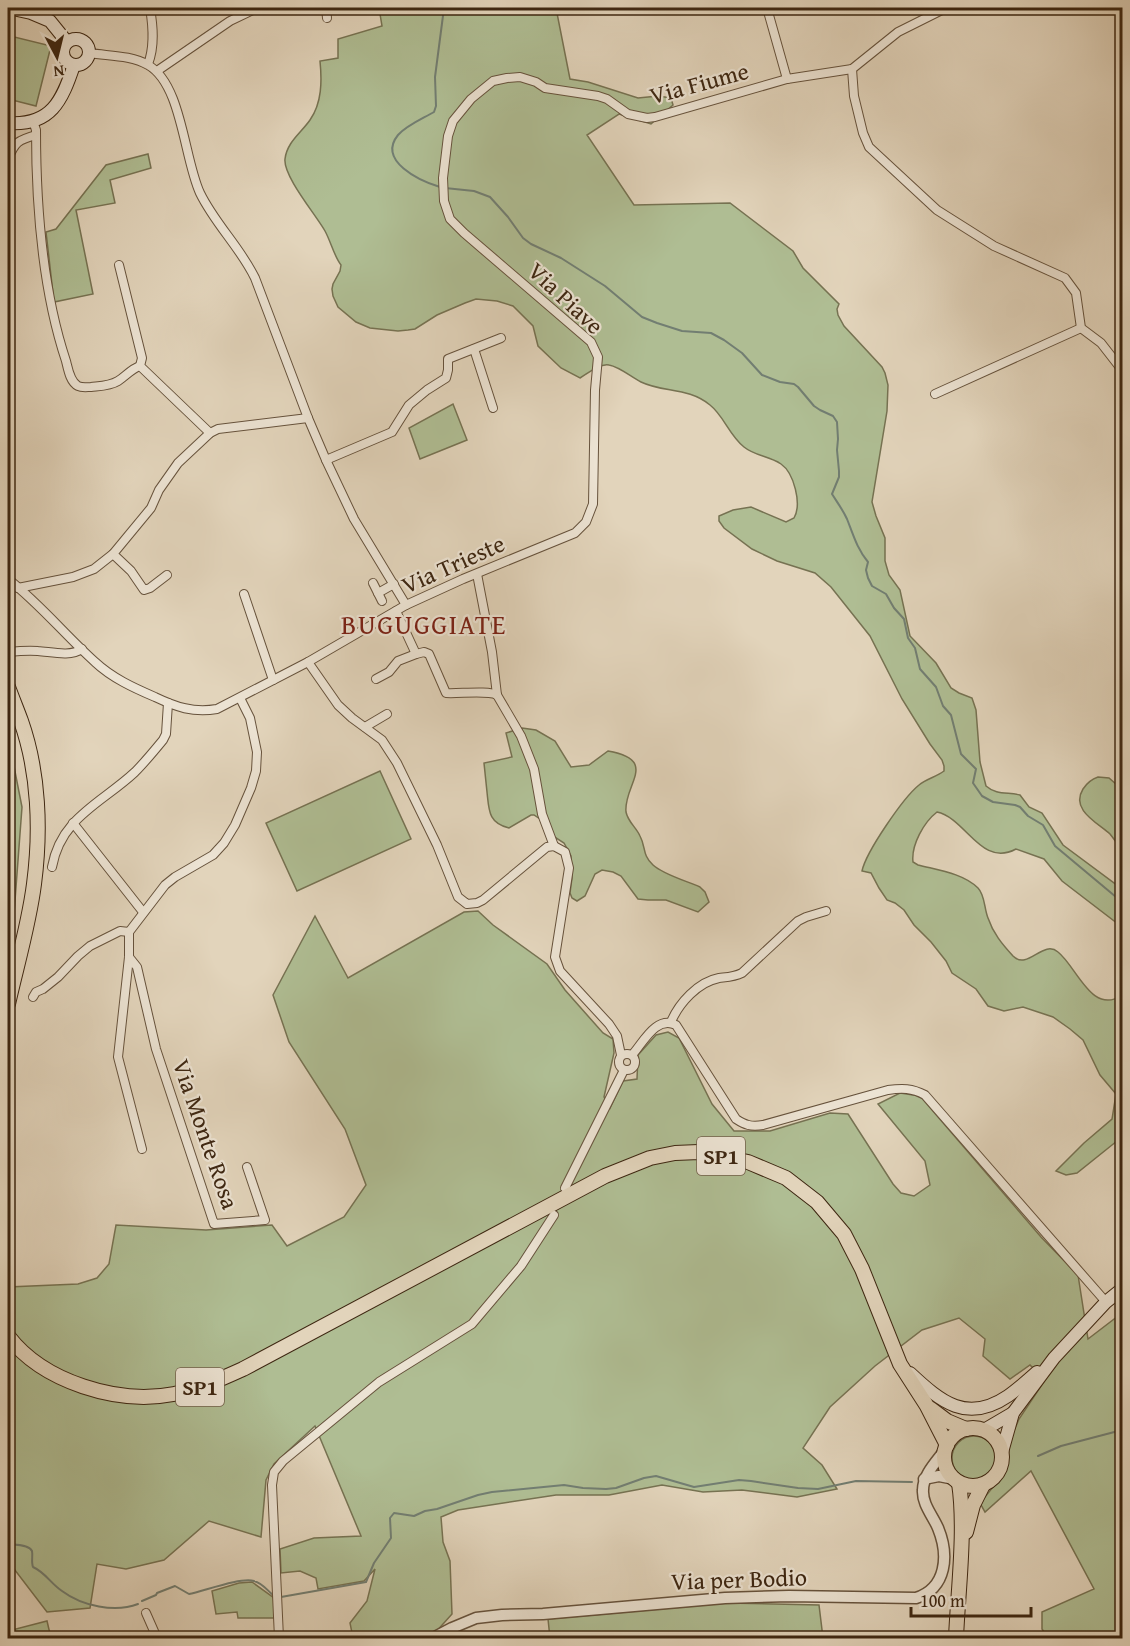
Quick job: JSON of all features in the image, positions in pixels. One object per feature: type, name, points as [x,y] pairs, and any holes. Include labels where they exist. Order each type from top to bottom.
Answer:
[{"type":"main road","points":[[8,8],[31,13],[50,21],[67,42]]},
{"type":"main road","points":[[74,38],[82,39],[88,45],[90,53],[82,64],[74,65],[64,57],[63,50],[67,42],[74,38]]},
{"type":"main road","points":[[8,123],[33,122],[55,107],[63,96],[74,65]]},
{"type":"main road","points":[[8,687],[22,723],[32,762],[37,804],[38,847],[27,923],[8,1004]]},
{"type":"main road","name":"SP1","points":[[8,1336],[38,1364],[72,1383],[106,1394],[172,1395],[207,1385],[243,1369],[606,1176],[650,1158],[675,1153],[699,1152],[748,1162],[786,1178],[817,1202],[844,1234],[862,1269],[900,1364],[927,1406],[946,1448],[945,1466],[956,1481],[961,1498],[956,1638]]},
{"type":"main road","points":[[1002,1452],[1013,1413],[1054,1358],[1106,1302],[1122,1289]]},
{"type":"main road","points":[[900,1364],[929,1392],[946,1403],[965,1410],[988,1406],[1008,1396],[1054,1358]]},
{"type":"main road","name":"SP1","points":[[927,1406],[946,1421],[966,1429],[984,1430]]},
{"type":"main road","points":[[1002,1452],[999,1443],[984,1430],[1013,1413]]},
{"type":"main road","points":[[946,1448],[958,1432],[966,1429]]},
{"type":"main road","name":"SP1","points":[[960,1551],[973,1505],[982,1485],[996,1475],[1002,1460],[1002,1452]]},
{"type":"main road","points":[[956,1481],[966,1486],[982,1485]]},
{"type":"street","points":[[148,64],[153,38],[150,8]]},
{"type":"street","points":[[157,71],[230,21],[257,8]]},
{"type":"street","points":[[326,8],[327,18]]},
{"type":"street","points":[[768,8],[787,79]]},
{"type":"street","points":[[922,8],[927,17]]},
{"type":"street","name":"Via Fiume","points":[[444,201],[443,178],[448,136],[453,121],[471,99],[493,81],[520,77],[536,82],[545,88],[598,96],[612,102],[628,114],[647,118],[787,79],[852,69],[898,32],[946,8]]},
{"type":"street","points":[[90,53],[148,64],[157,71],[171,94],[199,191],[246,259],[326,460],[354,519],[406,605]]},
{"type":"street","points":[[852,69],[854,96],[863,133],[869,147],[937,210],[994,246],[1065,278],[1076,293],[1081,328],[1101,343],[1122,370]]},
{"type":"street","points":[[33,122],[36,135],[37,182],[47,292],[73,381],[84,388],[111,384],[120,380],[133,368],[140,366]]},
{"type":"street","points":[[8,159],[14,144],[23,138],[36,135]]},
{"type":"street","name":"Via Piave","points":[[444,201],[450,219],[591,342],[598,357],[595,390],[593,504],[586,522]]},
{"type":"street","points":[[119,265],[142,358],[140,366]]},
{"type":"street","points":[[935,394],[1081,328]]},
{"type":"street","points":[[326,460],[392,432],[409,405],[446,378],[448,359],[501,338]]},
{"type":"street","points":[[474,349],[493,408]]},
{"type":"street","points":[[140,366],[210,433]]},
{"type":"street","points":[[18,588],[73,577],[94,569],[112,554],[150,508],[159,490],[178,463],[210,433],[218,429],[308,418]]},
{"type":"street","name":"Via Trieste","points":[[8,579],[96,664],[134,688],[168,704],[204,711],[217,709],[240,698],[308,662],[406,605],[575,533],[586,522]]},
{"type":"street","points":[[112,554],[131,571],[144,590],[166,575]]},
{"type":"street","points":[[477,574],[492,652],[497,695],[520,736],[534,769],[542,814],[554,846]]},
{"type":"street","points":[[373,583],[380,597],[394,584]]},
{"type":"street","points":[[244,594],[273,680]]},
{"type":"street","points":[[396,611],[416,654]]},
{"type":"street","points":[[8,652],[76,653],[82,650]]},
{"type":"street","points":[[376,679],[388,672],[398,661],[423,651],[429,654],[446,693],[492,692],[497,695]]},
{"type":"street","points":[[308,662],[338,705],[382,740],[397,763],[437,844],[458,897],[467,904],[483,900],[547,847],[554,846],[565,852],[568,868],[555,957],[560,971],[609,1024],[617,1036],[621,1055],[618,1064],[624,1070],[630,1070],[634,1066],[635,1060],[632,1055]]},
{"type":"street","points":[[33,997],[90,946],[120,931],[129,932],[165,885],[213,855],[224,843],[235,825],[256,771],[257,752],[250,718],[240,698]]},
{"type":"street","points":[[52,867],[54,855],[62,838],[73,823],[135,772],[163,741],[166,735],[168,704]]},
{"type":"street","points":[[365,727],[387,714]]},
{"type":"street","points":[[73,823],[143,912]]},
{"type":"street","points":[[672,1022],[685,1000],[704,984],[742,973],[798,921],[826,911]]},
{"type":"street","name":"Via Monte Rosa","points":[[129,932],[129,957],[118,1057],[142,1149]]},
{"type":"street","name":"Via Monte Rosa","points":[[129,957],[137,967],[156,1049],[214,1224],[265,1220],[247,1167]]},
{"type":"street","points":[[632,1055],[651,1031],[661,1023],[672,1022],[679,1028],[736,1119],[744,1125],[763,1125],[888,1090],[905,1088],[917,1090],[925,1095],[1106,1302]]},
{"type":"street","points":[[621,1055],[632,1055]]},
{"type":"street","points":[[565,1188],[624,1070]]},
{"type":"street","points":[[279,1638],[272,1485],[274,1472],[302,1444],[379,1382],[472,1324],[521,1266],[554,1215]]},
{"type":"street","points":[[924,1479],[946,1448]]},
{"type":"street","points":[[924,1479],[939,1476],[956,1481]]},
{"type":"street","name":"Via per Bodio","points":[[434,1638],[476,1618],[502,1615],[543,1614],[726,1598],[789,1596],[916,1598],[931,1591],[939,1581],[944,1568],[944,1550],[939,1530],[923,1496],[924,1479]]},
{"type":"street","points":[[146,1613],[157,1638]]},
{"type":"green space","points":[[379,8],[556,8],[570,79],[588,82],[638,98],[658,96],[671,98],[673,105],[651,124],[619,114],[587,135],[634,205],[730,203],[793,251],[803,268],[839,304],[838,315],[844,326],[882,367],[888,385],[887,411],[872,502],[885,538],[885,561],[889,575],[900,590],[910,636],[936,663],[951,688],[972,698],[976,710],[980,762],[986,786],[998,792],[1020,795],[1029,807],[1042,813],[1063,845],[1122,889],[1122,927],[1062,881],[1044,859],[1016,849],[1004,853],[993,852],[974,840],[957,823],[937,812],[923,828],[914,848],[913,862],[957,875],[978,888],[982,894],[992,929],[1013,956],[1024,960],[1047,949],[1052,949],[1065,959],[1094,995],[1111,1000],[1122,995],[1122,1137],[1077,1173],[1066,1175],[1056,1171],[1112,1119],[1116,1094],[1100,1075],[1083,1040],[1053,1017],[1023,1007],[1004,1011],[988,1006],[976,989],[952,973],[946,961],[914,925],[904,910],[887,900],[871,873],[862,871],[870,851],[904,801],[919,785],[944,771],[944,766],[902,699],[870,636],[831,587],[815,573],[777,561],[752,549],[724,528],[719,521],[719,516],[733,510],[751,507],[786,522],[794,518],[797,497],[793,481],[786,468],[744,447],[734,437],[715,409],[693,395],[641,382],[609,365],[598,367],[580,378],[561,368],[538,346],[533,326],[513,306],[497,301],[476,299],[437,315],[415,329],[398,331],[370,328],[356,322],[338,307],[332,289],[341,265],[325,231],[289,175],[285,159],[291,143],[310,120],[317,106],[321,84],[320,61],[338,58],[338,39],[382,26]]},
{"type":"green space","points":[[8,33],[10,36],[51,46],[36,106],[8,99]]},
{"type":"green space","points":[[148,154],[151,168],[110,180],[115,203],[76,210],[93,294],[54,302],[46,232],[56,229],[106,165]]},
{"type":"green space","points":[[453,404],[467,440],[420,459],[409,428]]},
{"type":"green space","points":[[522,728],[536,730],[555,741],[571,767],[589,765],[608,751],[624,755],[632,761],[636,767],[626,802],[626,812],[642,840],[647,858],[663,872],[700,887],[709,902],[698,912],[666,900],[638,899],[621,876],[602,870],[595,874],[585,896],[577,901],[572,898],[570,893],[571,856],[564,843],[553,836],[534,815],[509,828],[497,823],[489,810],[484,763],[512,757],[506,733]]},
{"type":"green space","points":[[8,736],[22,807],[14,914],[8,939]]},
{"type":"green space","points":[[380,771],[411,839],[297,891],[266,823]]},
{"type":"green space","points":[[1098,777],[1109,778],[1117,785],[1122,796],[1122,849],[1110,834],[1087,815],[1080,803],[1083,789]]},
{"type":"green space","points":[[478,911],[493,925],[547,964],[565,990],[603,1033],[613,1039],[614,1053],[604,1097],[610,1108],[623,1081],[637,1079],[638,1055],[656,1035],[668,1032],[679,1038],[712,1104],[734,1131],[770,1131],[830,1113],[848,1114],[893,1184],[901,1193],[914,1196],[930,1185],[925,1161],[878,1104],[900,1093],[920,1096],[1041,1237],[1078,1275],[1088,1339],[1122,1313],[1122,1638],[1048,1638],[1042,1629],[1042,1612],[1094,1589],[1031,1471],[985,1512],[980,1503],[1002,1476],[1006,1464],[1007,1447],[1019,1419],[1045,1380],[1030,1365],[1010,1379],[983,1356],[985,1339],[959,1318],[922,1330],[875,1366],[830,1407],[803,1448],[822,1465],[837,1489],[797,1497],[742,1490],[703,1492],[662,1485],[609,1495],[556,1495],[458,1510],[441,1517],[443,1542],[450,1561],[452,1614],[434,1634],[423,1638],[353,1638],[350,1623],[367,1601],[375,1569],[364,1581],[318,1589],[316,1578],[300,1571],[281,1573],[280,1549],[314,1538],[361,1536],[315,1426],[274,1464],[266,1480],[261,1537],[209,1521],[164,1560],[126,1569],[97,1564],[90,1608],[47,1612],[8,1561],[8,1287],[78,1284],[97,1278],[109,1264],[116,1225],[206,1230],[272,1225],[287,1246],[344,1217],[366,1185],[345,1129],[289,1042],[273,995],[315,916],[348,978],[464,912]]},
{"type":"green space","points":[[974,1436],[989,1443],[996,1458],[989,1473],[974,1480],[959,1473],[952,1458],[959,1443]]},
{"type":"green space","points":[[252,1582],[274,1598],[274,1618],[238,1618],[237,1612],[216,1614],[212,1591],[239,1583]]},
{"type":"green space","points":[[727,1603],[819,1605],[823,1638],[550,1638],[548,1619]]},
{"type":"green space","points":[[47,1621],[51,1638],[8,1638],[8,1631]]},
{"type":"waterway","points":[[440,187],[412,175],[404,168],[393,153],[393,144],[406,128],[434,112],[436,106],[435,77],[444,8]]},
{"type":"waterway","points":[[445,188],[474,191],[490,197],[523,238],[561,258],[605,286],[642,317],[682,331],[711,333],[742,353],[762,375],[780,382],[794,384],[814,406],[833,416],[837,422],[839,477],[832,494],[845,516],[858,547],[868,562],[866,570],[872,586],[886,594],[904,619],[908,638],[915,648],[920,669],[936,687],[943,706],[951,715],[961,754],[976,769],[973,783],[982,796],[993,802],[1020,807],[1028,816],[1043,825],[1055,846],[1122,902]]},
{"type":"waterway","points":[[1038,1456],[1061,1446],[1122,1430]]},
{"type":"waterway","points":[[281,1597],[366,1582],[374,1563],[391,1538],[390,1518],[394,1513],[414,1516],[492,1492],[564,1485],[606,1489],[656,1476],[694,1487],[739,1480],[818,1489],[856,1481],[912,1482]]},
{"type":"waterway","points":[[8,1544],[25,1546],[30,1549],[33,1567],[62,1591],[79,1601],[109,1608],[138,1604]]},
{"type":"waterway","points":[[142,1601],[175,1586],[189,1594],[248,1580],[260,1583],[273,1595]]},
{"type":"district","name":"BUGUGGIATE","points":[[424,624]]}]
